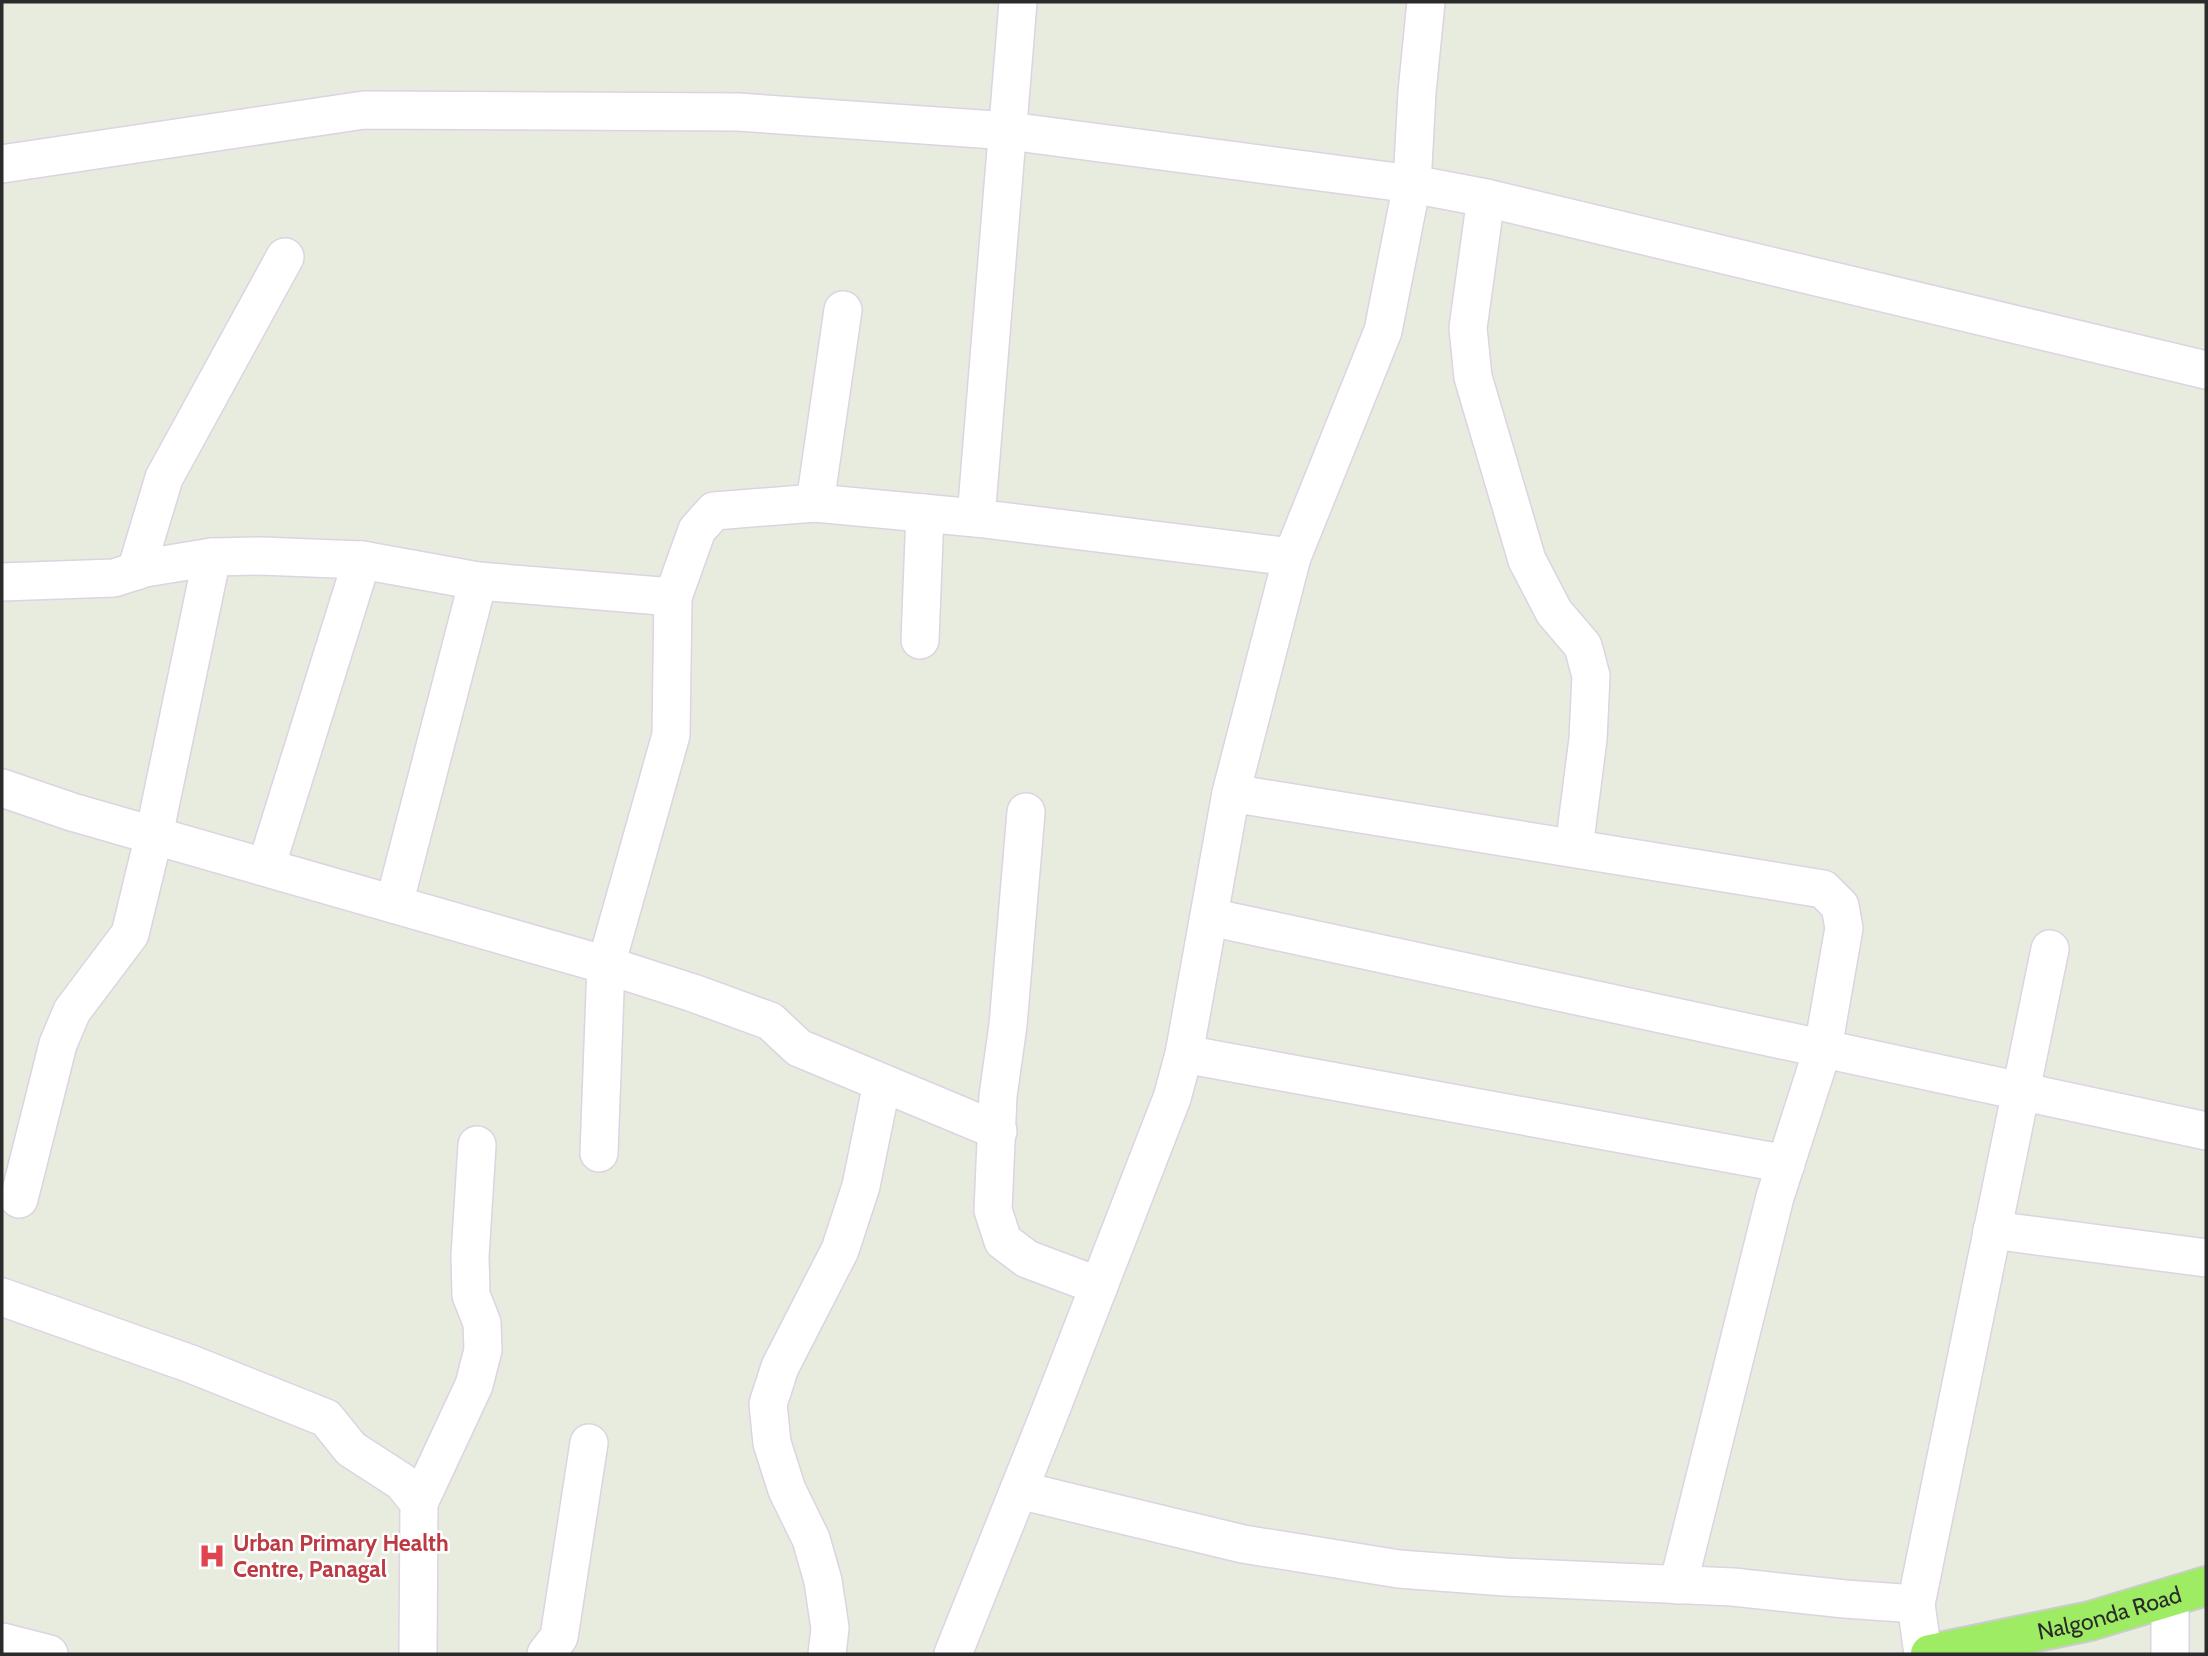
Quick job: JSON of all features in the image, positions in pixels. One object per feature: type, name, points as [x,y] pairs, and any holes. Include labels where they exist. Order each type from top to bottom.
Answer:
[{"type":"main road","name":"Nalgonda Road","points":[[1930,1654],[2090,1621],[2206,1586]]},
{"type":"street","points":[[976,518],[1018,2]]},
{"type":"street","points":[[953,1654],[1172,1098],[1184,1054],[1231,793],[1292,557],[1383,331],[1412,184],[1426,2]]},
{"type":"street","points":[[2,164],[364,110],[738,112],[1009,131],[1412,184],[1486,198],[2206,370]]},
{"type":"street","points":[[1486,198],[1468,328],[1474,377],[1527,560],[1554,612],[1583,646],[1591,676],[1588,739],[1574,848]]},
{"type":"street","points":[[136,571],[163,478],[285,257]]},
{"type":"street","points":[[815,503],[843,310]]},
{"type":"street","points":[[599,1153],[606,965],[671,735],[673,597],[697,530],[714,511],[815,503],[976,518],[1292,557]]},
{"type":"street","points":[[919,640],[925,513]]},
{"type":"street","points":[[19,1199],[58,1044],[72,1011],[130,934],[212,557]]},
{"type":"street","points":[[2,582],[114,578],[136,571],[212,557],[362,560],[478,581],[673,597]]},
{"type":"street","points":[[266,867],[362,560]]},
{"type":"street","points":[[394,904],[478,581]]},
{"type":"street","points":[[2,788],[72,812],[606,965],[770,1021],[799,1048],[998,1131]]},
{"type":"street","points":[[1231,793],[1823,889],[1840,906],[1844,928],[1823,1048],[1772,1210],[1678,1585]]},
{"type":"street","points":[[1026,813],[1008,1025],[998,1096],[993,1210],[1003,1241],[1027,1259],[1099,1286]]},
{"type":"street","points":[[1210,917],[2206,1131]]},
{"type":"street","points":[[1923,1654],[1916,1604],[2050,949]]},
{"type":"street","points":[[1184,1054],[1786,1164]]},
{"type":"street","points":[[827,1654],[830,1628],[822,1581],[811,1539],[787,1490],[772,1443],[768,1404],[780,1367],[840,1250],[861,1186],[882,1083]]},
{"type":"street","points":[[418,1654],[419,1503],[474,1385],[483,1350],[482,1323],[471,1295],[470,1256],[477,1145]]},
{"type":"street","points":[[1992,1230],[2206,1258]]},
{"type":"street","points":[[2,1297],[191,1364],[326,1418],[351,1449],[402,1482],[419,1503]]},
{"type":"street","points":[[546,1654],[559,1637],[589,1443]]},
{"type":"street","points":[[1019,1490],[1242,1544],[1399,1569],[1504,1577],[1733,1587],[1916,1604]]},
{"type":"street","points":[[2170,1597],[2170,1654]]},
{"type":"street","points":[[2,1642],[49,1654]]},
{"type":"place","name":"Urban Primary Health Centre, Panagal","points":[[212,1556]]}]
